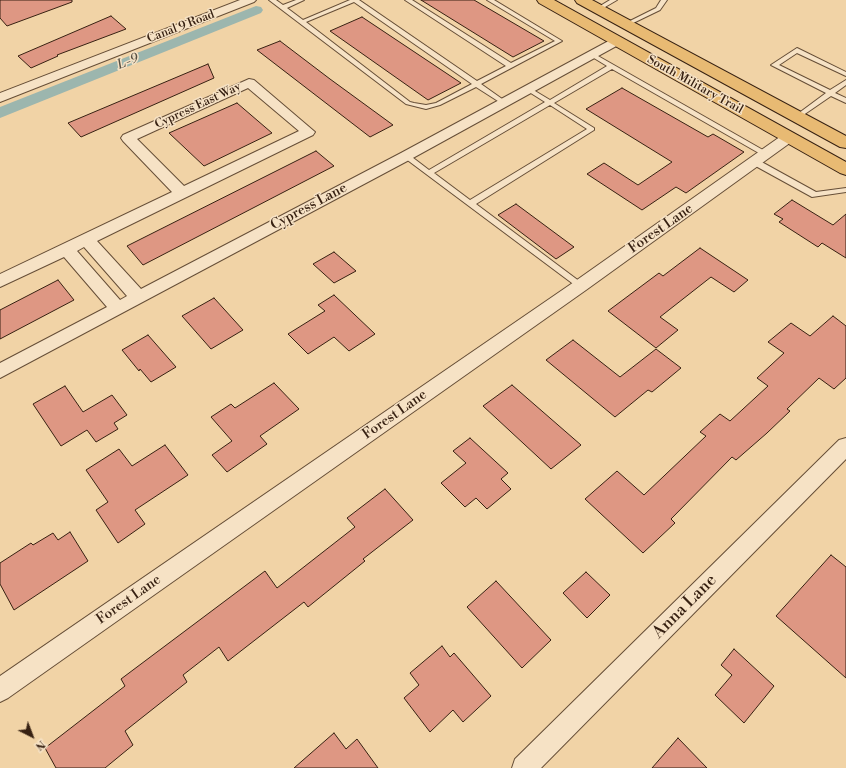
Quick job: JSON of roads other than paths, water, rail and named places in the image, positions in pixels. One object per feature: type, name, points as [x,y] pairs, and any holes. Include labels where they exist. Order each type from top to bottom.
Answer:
[{"type":"main road","name":"South Military Trail","points":[[544,0],[846,169]]},
{"type":"main road","name":"South Military Trail","points":[[582,0],[846,143]]},
{"type":"main road","points":[[737,108],[767,118],[797,116]]},
{"type":"main road","points":[[789,137],[809,137],[826,143],[846,154]]},
{"type":"street","name":"Canal 9 Road","points":[[0,98],[250,0]]},
{"type":"street","name":"Cypress Lane","points":[[0,370],[406,156],[616,41]]},
{"type":"street","name":"Cypress East Way","points":[[0,281],[67,250],[308,132],[249,82],[128,138],[182,193]]},
{"type":"street","name":"Forest Lane","points":[[0,690],[580,286],[789,137]]},
{"type":"street","points":[[87,240],[138,297]]},
{"type":"street","points":[[67,250],[118,308]]},
{"type":"street","name":"Anna Lane","points":[[524,768],[846,446]]},
{"type":"lane","points":[[272,0],[413,106],[426,107],[432,106],[559,41],[493,2]]},
{"type":"lane","points":[[282,8],[301,0]]},
{"type":"lane","points":[[302,22],[355,0],[503,102]]},
{"type":"lane","points":[[408,0],[511,66]]},
{"type":"lane","points":[[493,2],[504,0]]},
{"type":"lane","points":[[598,9],[614,0]]},
{"type":"lane","points":[[627,24],[658,9],[664,0]]},
{"type":"lane","points":[[846,74],[797,50],[774,65],[846,102]]},
{"type":"lane","points":[[591,54],[760,158],[815,195],[846,190]]},
{"type":"lane","points":[[429,173],[612,66]]},
{"type":"lane","points":[[797,116],[846,82]]},
{"type":"lane","points":[[470,204],[592,129],[528,89]]},
{"type":"lane","points":[[406,156],[580,286]]},
{"type":"waterway","name":"L-9","points":[[0,113],[256,10]]}]
